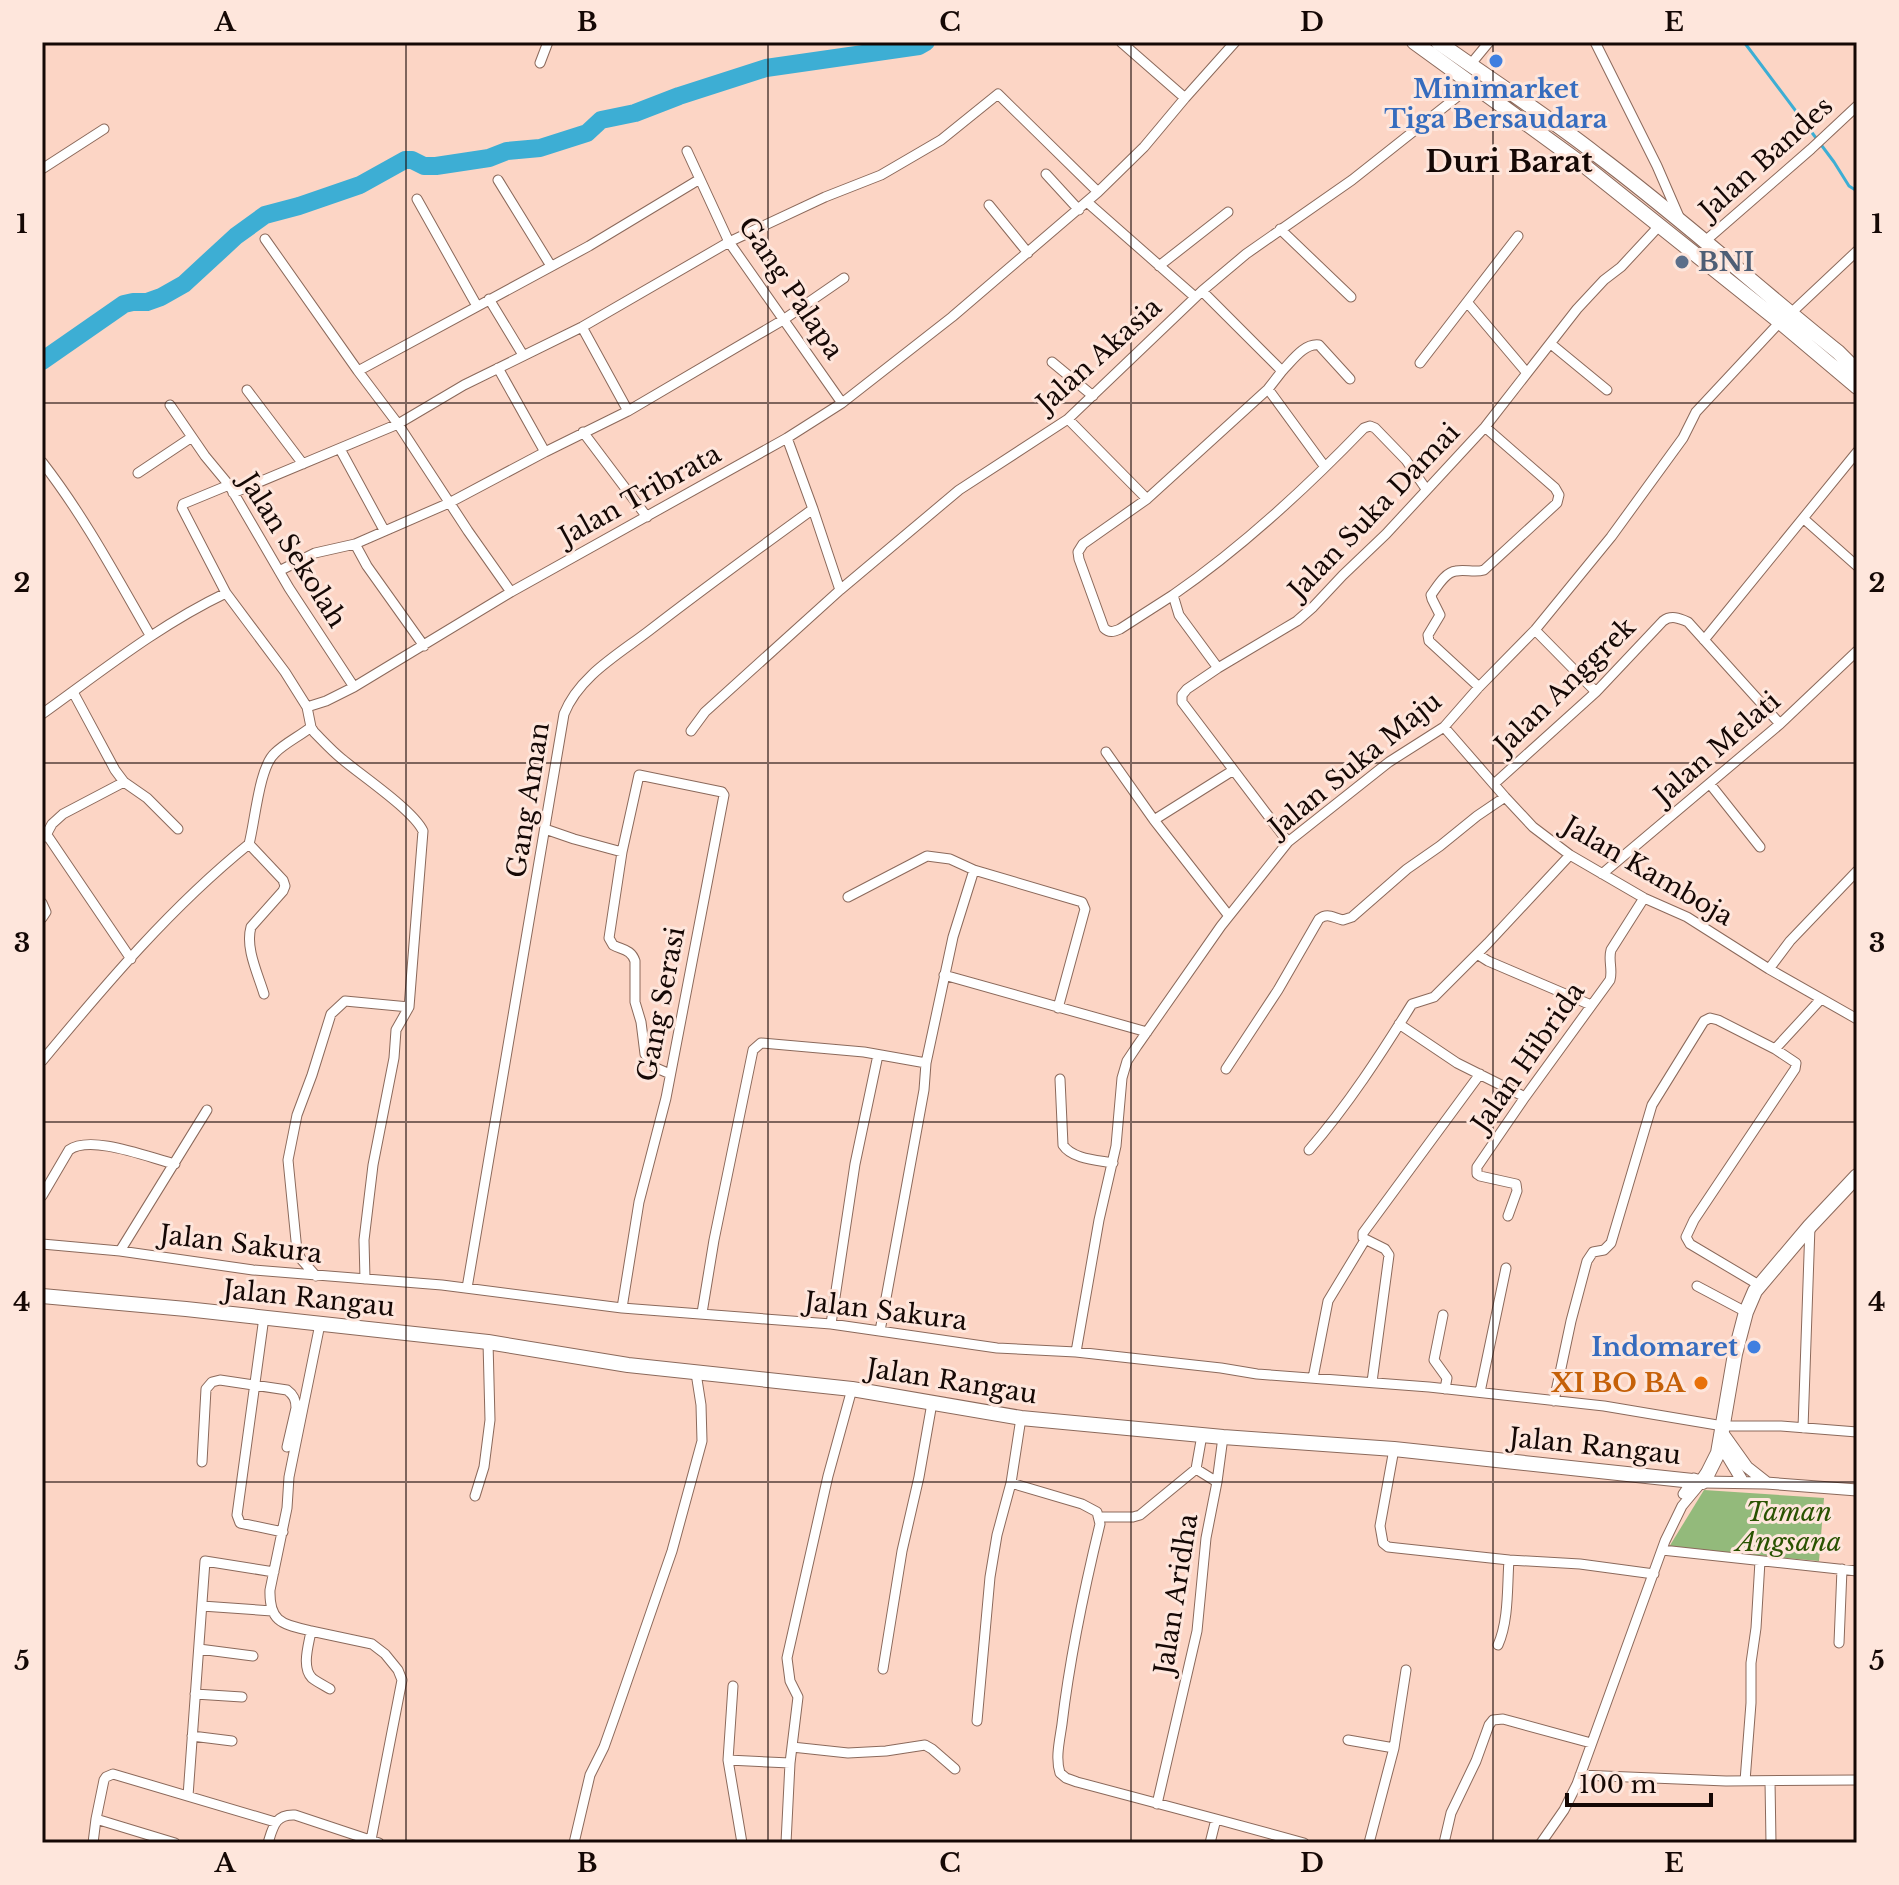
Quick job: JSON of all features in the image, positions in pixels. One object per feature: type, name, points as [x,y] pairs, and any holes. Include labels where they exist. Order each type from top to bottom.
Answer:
[{"type":"main road","points":[[1414,42],[1748,288],[1785,318],[1857,387]]},
{"type":"main road","points":[[1438,42],[1596,153],[1681,220],[1748,288]]},
{"type":"main road","points":[[1785,318],[1838,352],[1857,371]]},
{"type":"main road","points":[[1687,1482],[1708,1473],[1718,1453],[1735,1354],[1746,1312],[1759,1285],[1857,1176]]},
{"type":"main road","name":"Jalan Rangau","points":[[42,1296],[488,1342],[696,1373],[852,1389],[1021,1418],[1394,1449],[1687,1482]]},
{"type":"street","points":[[540,63],[548,42]]},
{"type":"street","points":[[1121,42],[1185,98]]},
{"type":"street","name":"Jalan Tribrata","points":[[307,707],[354,687],[511,592],[787,438],[842,403],[952,317],[1079,210],[1144,147],[1235,42]]},
{"type":"street","points":[[1470,65],[1489,42]]},
{"type":"street","points":[[1595,42],[1681,220]]},
{"type":"street","name":"Jalan Akasia","points":[[691,731],[705,712],[840,590],[959,490],[1068,419],[1198,294],[1246,254],[1352,180],[1472,85]]},
{"type":"street","points":[[365,1279],[364,1240],[373,1165],[394,1058],[396,1030],[409,1007],[423,831],[404,809],[338,756],[311,727],[307,707],[285,672],[226,593],[182,508],[183,504],[303,464],[398,424],[464,385],[582,327],[729,242],[825,197],[881,175],[941,140],[998,94],[1098,192]]},
{"type":"street","name":"Jalan Bandes","points":[[1704,242],[1857,106]]},
{"type":"street","points":[[42,169],[104,129]]},
{"type":"street","name":"Gang Palapa","points":[[687,151],[729,242],[842,403]]},
{"type":"street","points":[[1046,174],[1079,210]]},
{"type":"street","points":[[358,371],[589,246],[700,179]]},
{"type":"street","points":[[498,180],[551,266]]},
{"type":"street","points":[[417,199],[477,306]]},
{"type":"street","points":[[1087,202],[1159,266],[1198,294],[1282,371]]},
{"type":"street","points":[[989,205],[1028,253]]},
{"type":"street","points":[[1159,266],[1228,212]]},
{"type":"street","name":"Jalan Suka Damai","points":[[1288,842],[1181,701],[1182,695],[1218,668],[1297,621],[1313,607],[1485,427],[1577,309],[1660,225]]},
{"type":"street","points":[[1280,229],[1351,297]]},
{"type":"street","points":[[1420,363],[1518,236]]},
{"type":"street","points":[[265,239],[398,424],[511,592]]},
{"type":"street","name":"Jalan Suka Maju","points":[[1076,1352],[1099,1220],[1116,1146],[1123,1070],[1229,916],[1288,842],[1389,762],[1444,727],[1535,630],[1611,537],[1683,438],[1696,412],[1785,318],[1857,251]]},
{"type":"street","points":[[279,571],[315,553],[366,540],[449,503],[628,411],[783,320],[844,278]]},
{"type":"street","points":[[489,299],[523,355]]},
{"type":"street","points":[[1467,302],[1527,373]]},
{"type":"street","points":[[582,327],[628,411]]},
{"type":"street","points":[[1551,344],[1607,390]]},
{"type":"street","points":[[1350,379],[1319,345],[1307,346],[1268,389],[1147,499],[1083,544],[1078,552],[1079,559],[1104,628],[1110,631],[1120,629],[1173,595],[1250,534],[1364,428],[1372,427],[1406,460],[1426,489]]},
{"type":"street","points":[[1052,362],[1093,396]]},
{"type":"street","points":[[498,368],[545,452]]},
{"type":"street","points":[[1268,389],[1325,467]]},
{"type":"street","points":[[247,390],[303,464]]},
{"type":"street","name":"Jalan Sekolah","points":[[170,405],[231,489],[279,571],[354,687]]},
{"type":"street","points":[[1068,419],[1147,499]]},
{"type":"street","points":[[1479,687],[1429,641],[1428,635],[1440,615],[1431,595],[1450,572],[1484,570],[1557,503],[1559,495],[1555,488],[1485,427]]},
{"type":"street","points":[[583,432],[647,517]]},
{"type":"street","points":[[138,473],[192,437]]},
{"type":"street","points":[[787,438],[840,590]]},
{"type":"street","points":[[340,449],[384,530]]},
{"type":"street","points":[[1704,640],[1857,452]]},
{"type":"street","points":[[42,462],[75,507],[150,635]]},
{"type":"street","name":"Gang Aman","points":[[467,1288],[564,714],[575,693],[593,674],[702,589],[813,509]]},
{"type":"street","points":[[1804,519],[1857,566]]},
{"type":"street","points":[[355,544],[424,646]]},
{"type":"street","points":[[42,714],[150,635],[226,593]]},
{"type":"street","points":[[1173,595],[1179,615],[1218,668]]},
{"type":"street","name":"Jalan Anggrek","points":[[1494,784],[1596,692],[1666,619],[1675,617],[1688,622],[1780,724]]},
{"type":"street","points":[[1535,630],[1596,692]]},
{"type":"street","name":"Jalan Melati","points":[[1602,874],[1780,724],[1856,655]]},
{"type":"street","points":[[73,692],[124,782],[147,798],[178,829]]},
{"type":"street","points":[[42,1061],[86,1007],[171,915],[249,844],[268,762],[275,752],[311,727]]},
{"type":"street","name":"Jalan Kamboja","points":[[1444,727],[1533,827],[1570,855],[1644,898],[1687,917],[1769,969],[1857,1019]]},
{"type":"street","points":[[1106,752],[1229,916]]},
{"type":"street","points":[[1154,820],[1232,771]]},
{"type":"street","name":"Gang Serasi","points":[[622,852],[639,775],[722,792],[724,795],[670,1074],[639,1202],[622,1308]]},
{"type":"street","points":[[124,782],[63,814],[52,824],[45,837],[131,959]]},
{"type":"street","points":[[1710,784],[1760,847]]},
{"type":"street","points":[[1226,1069],[1323,915],[1343,920],[1352,917],[1407,869],[1505,797]]},
{"type":"street","points":[[545,829],[622,852],[609,938],[613,945],[626,950],[635,961],[635,1002],[645,1054],[654,1067],[670,1074]]},
{"type":"street","points":[[249,844],[285,886],[251,927],[249,935],[249,945],[264,994]]},
{"type":"street","points":[[1309,1150],[1412,1004],[1434,997],[1570,855]]},
{"type":"street","points":[[848,897],[927,856],[950,859],[974,870],[1084,904],[1070,970],[1058,1008]]},
{"type":"street","points":[[880,1331],[924,1090],[926,1063],[944,975],[974,870]]},
{"type":"street","points":[[1769,969],[1790,941],[1857,871]]},
{"type":"street","name":"Jalan Hibrida","points":[[1508,1216],[1517,1191],[1516,1184],[1480,1176],[1476,1171],[1610,980],[1611,950],[1644,898]]},
{"type":"street","points":[[42,903],[46,915],[42,918]]},
{"type":"street","points":[[1477,954],[1591,1005]]},
{"type":"street","points":[[944,975],[1147,1032]]},
{"type":"street","points":[[1775,1049],[1821,999]]},
{"type":"street","points":[[316,1276],[297,1251],[288,1160],[297,1115],[331,1014],[345,1001],[409,1007]]},
{"type":"street","points":[[1554,1401],[1587,1261],[1593,1252],[1604,1250],[1611,1243],[1652,1105],[1704,1021],[1714,1019],[1794,1061],[1795,1069],[1694,1220],[1686,1237],[1690,1244],[1759,1285]]},
{"type":"street","points":[[1399,1024],[1457,1063],[1525,1097]]},
{"type":"street","points":[[702,1313],[714,1240],[756,1046],[761,1043],[824,1048],[926,1063]]},
{"type":"street","points":[[831,1324],[855,1164],[878,1055]]},
{"type":"street","points":[[1372,1382],[1390,1259],[1387,1250],[1365,1240],[1363,1233],[1480,1074]]},
{"type":"street","points":[[1060,1079],[1065,1150],[1074,1155],[1113,1163]]},
{"type":"street","points":[[120,1251],[207,1110]]},
{"type":"street","points":[[42,1196],[69,1150],[76,1146],[107,1146],[175,1164]]},
{"type":"street","points":[[1803,1428],[1810,1226]]},
{"type":"street","points":[[1313,1378],[1328,1301],[1365,1240]]},
{"type":"street","name":"Jalan Sakura","points":[[42,1244],[120,1251],[253,1270],[467,1288],[622,1308],[831,1324],[997,1348],[1076,1352],[1257,1374],[1480,1392],[1604,1406],[1721,1433],[1803,1428],[1857,1432]]},
{"type":"street","points":[[1480,1392],[1506,1268]]},
{"type":"street","points":[[1697,1286],[1746,1312]]},
{"type":"street","points":[[1443,1315],[1434,1360],[1447,1378],[1445,1389]]},
{"type":"street","points":[[264,1317],[237,1519],[247,1525],[283,1532]]},
{"type":"street","points":[[268,1843],[279,1817],[295,1815],[375,1842],[401,1684],[401,1674],[372,1644],[279,1621],[272,1611],[270,1590],[320,1324]]},
{"type":"street","points":[[475,1496],[484,1467],[490,1420],[488,1342]]},
{"type":"street","points":[[574,1843],[590,1775],[604,1747],[672,1551],[702,1441],[696,1373]]},
{"type":"street","points":[[202,1462],[206,1389],[220,1380],[287,1390],[294,1396],[296,1408],[287,1447]]},
{"type":"street","points":[[786,1843],[790,1763],[798,1697],[790,1681],[787,1658],[828,1476],[852,1389]]},
{"type":"street","points":[[883,1669],[902,1551],[932,1403]]},
{"type":"street","points":[[977,1721],[990,1577],[1011,1483],[1021,1418]]},
{"type":"street","points":[[1721,1433],[1743,1482]]},
{"type":"street","points":[[1721,1433],[1747,1467],[1766,1483]]},
{"type":"street","points":[[1099,1517],[1140,1515],[1196,1469],[1202,1435]]},
{"type":"street","name":"Jalan Aridha","points":[[1157,1804],[1197,1631],[1206,1538],[1223,1437]]},
{"type":"street","points":[[1394,1449],[1380,1526],[1383,1543],[1388,1547],[1580,1564],[1654,1574]]},
{"type":"street","points":[[1196,1469],[1217,1482]]},
{"type":"street","points":[[1541,1843],[1564,1810],[1580,1775],[1662,1550],[1682,1506],[1687,1482]]},
{"type":"street","points":[[1682,1506],[1687,1482]]},
{"type":"street","name":"Jalan Rangau","points":[[1687,1482],[1766,1483],[1857,1490]]},
{"type":"street","points":[[1011,1483],[1082,1504],[1097,1512],[1099,1517],[1068,1683],[1058,1768],[1060,1773],[1066,1778],[1304,1843]]},
{"type":"street","points":[[1662,1550],[1857,1571]]},
{"type":"street","points":[[1498,1645],[1506,1607],[1509,1560]]},
{"type":"street","points":[[188,1796],[205,1561],[274,1572]]},
{"type":"street","points":[[1745,1781],[1760,1561]]},
{"type":"street","points":[[1839,1643],[1842,1569]]},
{"type":"street","points":[[202,1606],[272,1611]]},
{"type":"street","points":[[311,1631],[307,1669],[311,1677],[330,1689]]},
{"type":"street","points":[[199,1649],[253,1656]]},
{"type":"street","points":[[1369,1843],[1394,1748],[1406,1670]]},
{"type":"street","points":[[733,1686],[728,1760],[742,1843]]},
{"type":"street","points":[[195,1694],[242,1697]]},
{"type":"street","points":[[1444,1843],[1451,1813],[1493,1720],[1503,1719],[1591,1743]]},
{"type":"street","points":[[192,1736],[232,1741]]},
{"type":"street","points":[[1348,1740],[1394,1748]]},
{"type":"street","points":[[792,1747],[848,1753],[925,1745],[955,1769]]},
{"type":"street","points":[[728,1760],[790,1763]]},
{"type":"street","points":[[93,1843],[104,1780],[113,1774],[275,1822]]},
{"type":"street","points":[[1580,1775],[1745,1781],[1857,1780]]},
{"type":"street","points":[[1770,1781],[1771,1843]]},
{"type":"street","points":[[96,1819],[175,1843]]},
{"type":"street","points":[[1210,1843],[1216,1819]]},
{"type":"green space","name":"Taman Angsana","points":[[1704,1490],[1824,1498],[1819,1561],[1669,1547]]},
{"type":"waterway","points":[[42,361],[124,304],[147,302],[184,284],[236,236],[265,215],[360,185],[405,160],[436,166],[489,158],[507,151],[540,148],[587,133],[601,120],[635,113],[766,68],[919,46],[926,42]]},
{"type":"waterway","points":[[1744,42],[1849,186],[1857,191]]},
{"type":"place","name":"Minimarket Tiga Bersaudara","points":[[1496,61]]},
{"type":"place","name":"BNI","points":[[1682,262]]},
{"type":"place","name":"Indomaret","points":[[1754,1347]]},
{"type":"place","name":"XI BO BA","points":[[1701,1383]]},
{"type":"district","name":"Duri Barat","points":[[1509,162]]}]
